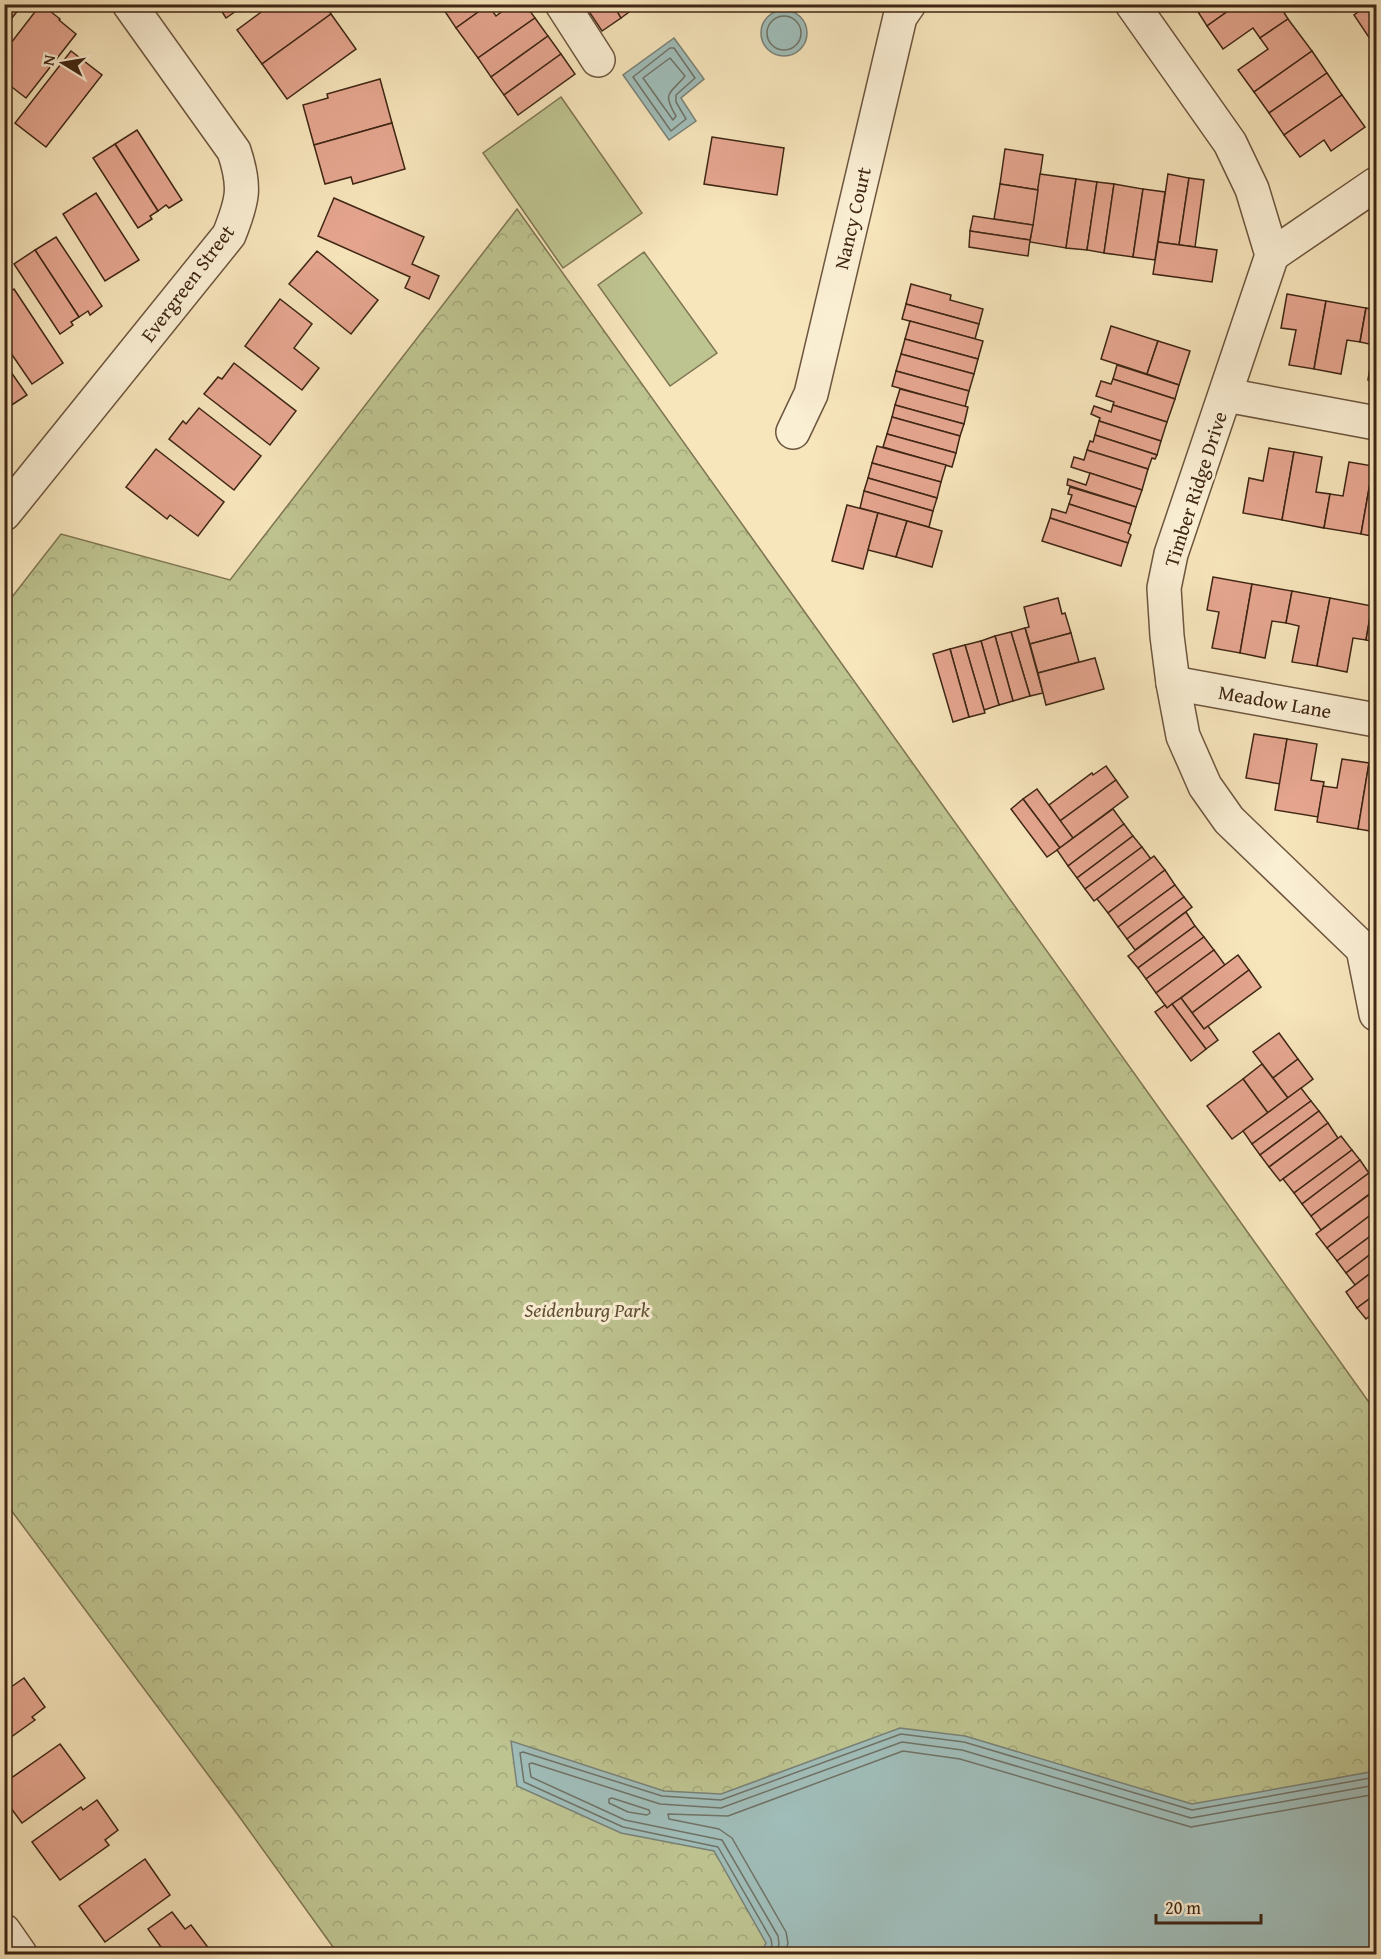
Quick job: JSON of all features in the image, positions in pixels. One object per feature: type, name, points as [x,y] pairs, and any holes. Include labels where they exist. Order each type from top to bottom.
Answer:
[{"type":"street","name":"Evergreen Street","points":[[4,514],[229,235],[241,205],[242,175],[234,151],[129,4]]},
{"type":"street","points":[[562,4],[598,60]]},
{"type":"street","name":"Nancy Court","points":[[793,432],[811,394],[900,17],[909,4]]},
{"type":"street","points":[[1132,4],[1230,143],[1252,189],[1272,255],[1377,184]]},
{"type":"street","name":"Timber Ridge Drive","points":[[1272,255],[1171,554],[1164,588],[1173,683],[1184,736],[1204,786],[1229,820],[1370,947],[1377,1014]]},
{"type":"street","points":[[1226,395],[1377,423]]},
{"type":"street","name":"Meadow Lane","points":[[1173,683],[1377,720]]},
{"type":"street","points":[[4,1931],[20,1954]]},
{"type":"green space","points":[[561,97],[642,213],[563,268],[483,153]]},
{"type":"green space","name":"Seidenburg Park","points":[[517,209],[1376,1412],[1376,1954],[338,1954],[238,1815],[5,1502],[5,606],[61,534],[230,580]]},
{"type":"green space","points":[[644,252],[717,353],[670,386],[598,285]]},
{"type":"water","points":[[784,10],[800,17],[807,33],[800,49],[784,56],[768,49],[761,33],[768,17]]},
{"type":"water","points":[[674,38],[704,79],[681,98],[696,121],[669,140],[623,75]]},
{"type":"water","points":[[900,1728],[965,1736],[1192,1804],[1376,1771],[1376,1954],[761,1954],[766,1943],[714,1851],[621,1833],[517,1786],[511,1741],[664,1791],[721,1794]]},
{"type":"building","points":[[4,4],[23,4],[4,28]]},
{"type":"building","points":[[41,4],[76,34],[26,98],[4,81],[4,52]]},
{"type":"building","points":[[217,4],[246,4],[226,18]]},
{"type":"building","points":[[272,4],[325,4],[331,14],[262,64],[237,30]]},
{"type":"building","points":[[440,4],[488,4],[488,5],[456,28]]},
{"type":"building","points":[[512,4],[525,4],[535,18],[478,58],[456,28],[488,5],[496,16]]},
{"type":"building","points":[[584,4],[613,4],[621,18],[602,31]]},
{"type":"building","points":[[613,4],[640,4],[621,18]]},
{"type":"building","points":[[1193,4],[1238,4],[1207,26]]},
{"type":"building","points":[[1238,4],[1279,4],[1288,19],[1260,38],[1253,28],[1223,49],[1207,26]]},
{"type":"building","points":[[1369,4],[1376,4],[1376,34],[1370,39],[1354,15]]},
{"type":"building","points":[[331,14],[356,49],[287,99],[262,64]]},
{"type":"building","points":[[535,18],[548,36],[491,77],[478,58]]},
{"type":"building","points":[[1288,19],[1312,51],[1254,92],[1238,70],[1268,49],[1260,38]]},
{"type":"building","points":[[548,36],[561,54],[504,95],[491,77]]},
{"type":"building","points":[[71,51],[102,75],[46,147],[15,123]]},
{"type":"building","points":[[1312,51],[1327,73],[1269,113],[1254,92]]},
{"type":"building","points":[[561,54],[575,74],[518,115],[504,95]]},
{"type":"building","points":[[1327,73],[1342,95],[1284,135],[1269,113]]},
{"type":"building","points":[[380,79],[392,123],[314,145],[303,105],[328,98],[327,94]]},
{"type":"building","points":[[1342,95],[1365,127],[1331,151],[1324,140],[1300,157],[1284,135]]},
{"type":"building","points":[[392,123],[405,169],[353,184],[351,177],[325,184],[314,145]]},
{"type":"building","points":[[137,130],[182,200],[169,208],[166,205],[158,211],[115,144]]},
{"type":"building","points":[[712,137],[784,148],[777,195],[704,184]]},
{"type":"building","points":[[115,144],[158,211],[150,216],[152,219],[138,228],[93,158]]},
{"type":"building","points":[[1005,149],[1043,155],[1038,190],[1000,184]]},
{"type":"building","points":[[1040,174],[1076,179],[1066,248],[1030,242]]},
{"type":"building","points":[[1168,174],[1189,178],[1179,245],[1158,242]]},
{"type":"building","points":[[1189,178],[1204,180],[1195,247],[1179,245]]},
{"type":"building","points":[[1076,179],[1097,182],[1087,250],[1066,248]]},
{"type":"building","points":[[1097,182],[1114,184],[1104,253],[1087,250]]},
{"type":"building","points":[[1000,184],[1038,190],[1033,225],[994,219]]},
{"type":"building","points":[[1114,184],[1143,189],[1133,257],[1104,253]]},
{"type":"building","points":[[1143,189],[1165,192],[1155,260],[1133,257]]},
{"type":"building","points":[[96,193],[139,260],[105,281],[63,214]]},
{"type":"building","points":[[334,198],[424,237],[412,264],[439,276],[429,299],[405,288],[410,277],[318,236]]},
{"type":"building","points":[[973,216],[1033,225],[1030,240],[970,231]]},
{"type":"building","points":[[970,231],[1030,240],[1028,256],[969,247]]},
{"type":"building","points":[[56,237],[102,306],[90,315],[88,311],[79,317],[35,250]]},
{"type":"building","points":[[1158,242],[1217,250],[1212,282],[1153,274]]},
{"type":"building","points":[[35,250],[79,317],[71,322],[73,325],[60,334],[14,264]]},
{"type":"building","points":[[317,251],[378,300],[351,334],[289,284]]},
{"type":"building","points":[[911,284],[951,295],[950,300],[983,309],[979,324],[906,304]]},
{"type":"building","points":[[14,289],[63,363],[32,384],[4,343],[4,296]]},
{"type":"building","points":[[1287,294],[1326,301],[1314,369],[1289,365],[1296,330],[1281,328]]},
{"type":"building","points":[[280,299],[312,324],[294,348],[319,368],[302,390],[245,346]]},
{"type":"building","points":[[1326,301],[1366,308],[1360,342],[1347,340],[1341,374],[1314,369]]},
{"type":"building","points":[[906,304],[979,324],[975,339],[902,319]]},
{"type":"building","points":[[1366,308],[1376,310],[1376,382],[1368,380],[1374,345],[1360,342]]},
{"type":"building","points":[[910,321],[983,341],[978,359],[905,339]]},
{"type":"building","points":[[1111,326],[1158,341],[1147,374],[1101,359]]},
{"type":"building","points":[[905,339],[978,359],[974,374],[901,354]]},
{"type":"building","points":[[1158,341],[1190,351],[1179,385],[1147,374]]},
{"type":"building","points":[[901,354],[974,374],[969,391],[896,371]]},
{"type":"building","points":[[4,362],[27,395],[4,410]]},
{"type":"building","points":[[234,363],[296,411],[270,445],[204,394],[218,377],[222,379]]},
{"type":"building","points":[[1117,365],[1179,385],[1175,399],[1113,379]]},
{"type":"building","points":[[896,371],[969,391],[965,407],[892,386]]},
{"type":"building","points":[[1113,379],[1175,399],[1167,422],[1113,405],[1114,402],[1096,396],[1101,381],[1111,384]]},
{"type":"building","points":[[900,389],[968,407],[964,424],[895,405]]},
{"type":"building","points":[[895,405],[964,424],[960,436],[892,417]]},
{"type":"building","points":[[1113,405],[1167,422],[1161,441],[1099,421],[1100,418],[1091,414],[1094,406],[1111,412]]},
{"type":"building","points":[[199,408],[261,456],[234,490],[169,439],[183,421],[186,424]]},
{"type":"building","points":[[892,417],[960,436],[956,453],[887,434]]},
{"type":"building","points":[[1099,421],[1161,441],[1157,455],[1095,435]]},
{"type":"building","points":[[887,434],[956,453],[952,467],[883,447]]},
{"type":"building","points":[[1095,435],[1157,455],[1155,459],[1152,458],[1148,469],[1087,450]]},
{"type":"building","points":[[877,446],[946,465],[941,482],[872,463]]},
{"type":"building","points":[[1269,448],[1294,452],[1282,520],[1243,513],[1249,478],[1263,481]]},
{"type":"building","points":[[156,449],[224,502],[198,536],[170,515],[167,519],[126,487]]},
{"type":"building","points":[[1087,450],[1148,469],[1142,490],[1071,467],[1074,457],[1084,460]]},
{"type":"building","points":[[1294,452],[1322,457],[1316,492],[1330,494],[1324,528],[1282,520]]},
{"type":"building","points":[[1349,462],[1373,466],[1361,534],[1324,528],[1330,494],[1343,496]]},
{"type":"building","points":[[872,463],[941,482],[937,498],[868,478]]},
{"type":"building","points":[[1373,466],[1376,467],[1376,537],[1361,534]]},
{"type":"building","points":[[1090,473],[1142,490],[1136,507],[1067,485],[1068,479],[1086,485]]},
{"type":"building","points":[[868,478],[937,498],[933,511],[864,491]]},
{"type":"building","points":[[1070,487],[1136,507],[1131,524],[1069,504],[1072,495],[1068,494]]},
{"type":"building","points":[[864,491],[933,511],[929,527],[860,508]]},
{"type":"building","points":[[1069,504],[1131,524],[1128,543],[1050,518],[1052,509],[1066,513]]},
{"type":"building","points":[[847,505],[878,513],[863,569],[832,561]]},
{"type":"building","points":[[878,513],[907,521],[896,557],[868,550]]},
{"type":"building","points":[[1050,518],[1128,543],[1121,566],[1042,541]]},
{"type":"building","points":[[907,521],[942,531],[932,567],[896,557]]},
{"type":"building","points":[[1213,577],[1252,584],[1240,653],[1212,648],[1219,612],[1207,610]]},
{"type":"building","points":[[1252,584],[1292,591],[1286,623],[1272,621],[1265,658],[1240,653]]},
{"type":"building","points":[[1292,591],[1330,598],[1317,666],[1292,662],[1299,626],[1286,623]]},
{"type":"building","points":[[1058,598],[1062,614],[1065,613],[1071,633],[1030,644],[1025,628],[1029,627],[1024,607]]},
{"type":"building","points":[[1330,598],[1372,606],[1366,640],[1353,638],[1347,672],[1317,666]]},
{"type":"building","points":[[1372,606],[1376,607],[1376,642],[1366,640]]},
{"type":"building","points":[[1025,628],[1043,693],[1030,696],[1011,632]]},
{"type":"building","points":[[1011,632],[1030,696],[1013,701],[995,636]]},
{"type":"building","points":[[1071,633],[1079,662],[1038,673],[1030,644]]},
{"type":"building","points":[[995,636],[1013,701],[999,705],[981,641]]},
{"type":"building","points":[[981,641],[999,705],[984,710],[965,645]]},
{"type":"building","points":[[965,645],[985,713],[969,717],[950,649]]},
{"type":"building","points":[[950,649],[969,717],[953,722],[933,654]]},
{"type":"building","points":[[1095,658],[1104,689],[1046,705],[1038,673]]},
{"type":"building","points":[[1254,734],[1287,739],[1280,784],[1246,778]]},
{"type":"building","points":[[1287,739],[1317,744],[1311,780],[1324,782],[1318,817],[1275,810]]},
{"type":"building","points":[[1342,759],[1369,763],[1358,829],[1317,822],[1323,786],[1337,788]]},
{"type":"building","points":[[1369,763],[1376,764],[1376,832],[1358,829]]},
{"type":"building","points":[[1106,766],[1116,780],[1060,821],[1049,805],[1092,773],[1093,775]]},
{"type":"building","points":[[1116,780],[1128,797],[1073,838],[1060,821]]},
{"type":"building","points":[[1037,789],[1073,838],[1060,848],[1023,799]]},
{"type":"building","points":[[1023,799],[1060,848],[1047,857],[1011,809]]},
{"type":"building","points":[[1113,809],[1124,824],[1068,866],[1057,850]]},
{"type":"building","points":[[1124,824],[1133,836],[1077,878],[1068,866]]},
{"type":"building","points":[[1133,836],[1142,847],[1085,889],[1077,878]]},
{"type":"building","points":[[1142,847],[1151,859],[1094,901],[1085,889]]},
{"type":"building","points":[[1154,856],[1165,870],[1108,913],[1097,899]]},
{"type":"building","points":[[1165,870],[1175,885],[1118,927],[1108,913]]},
{"type":"building","points":[[1175,885],[1184,897],[1127,939],[1118,927]]},
{"type":"building","points":[[1184,897],[1192,907],[1135,950],[1127,939]]},
{"type":"building","points":[[1186,912],[1195,926],[1138,968],[1128,956]]},
{"type":"building","points":[[1195,926],[1204,937],[1146,979],[1138,968]]},
{"type":"building","points":[[1204,937],[1214,950],[1156,993],[1146,979]]},
{"type":"building","points":[[1214,950],[1225,965],[1167,1008],[1156,993]]},
{"type":"building","points":[[1238,955],[1249,970],[1192,1013],[1181,998]]},
{"type":"building","points":[[1249,970],[1261,987],[1204,1029],[1192,1013]]},
{"type":"building","points":[[1181,998],[1204,1029],[1208,1026],[1218,1040],[1206,1049],[1172,1004]]},
{"type":"building","points":[[1172,1004],[1206,1049],[1191,1061],[1155,1012],[1165,1005],[1167,1008]]},
{"type":"building","points":[[1279,1033],[1298,1059],[1273,1078],[1253,1052]]},
{"type":"building","points":[[1298,1059],[1313,1079],[1288,1098],[1273,1078]]},
{"type":"building","points":[[1262,1064],[1288,1098],[1268,1113],[1243,1079]]},
{"type":"building","points":[[1243,1079],[1268,1113],[1232,1139],[1207,1106]]},
{"type":"building","points":[[1301,1088],[1311,1101],[1252,1144],[1243,1131]]},
{"type":"building","points":[[1311,1101],[1319,1111],[1260,1155],[1252,1144]]},
{"type":"building","points":[[1319,1111],[1328,1123],[1269,1167],[1260,1155]]},
{"type":"building","points":[[1328,1123],[1338,1138],[1280,1181],[1269,1167]]},
{"type":"building","points":[[1341,1136],[1352,1150],[1294,1193],[1283,1179]]},
{"type":"building","points":[[1352,1150],[1360,1160],[1302,1204],[1294,1193]]},
{"type":"building","points":[[1360,1160],[1369,1173],[1311,1216],[1302,1204]]},
{"type":"building","points":[[1369,1173],[1376,1182],[1376,1189],[1321,1230],[1311,1216]]},
{"type":"building","points":[[1373,1192],[1376,1197],[1376,1211],[1327,1248],[1316,1234]]},
{"type":"building","points":[[1376,1211],[1376,1232],[1337,1261],[1327,1248]]},
{"type":"building","points":[[1376,1232],[1376,1250],[1346,1273],[1337,1261]]},
{"type":"building","points":[[1376,1250],[1376,1269],[1355,1285],[1346,1273]]},
{"type":"building","points":[[1376,1269],[1376,1294],[1357,1308],[1346,1292]]},
{"type":"building","points":[[1376,1294],[1376,1311],[1366,1319],[1357,1308]]},
{"type":"building","points":[[24,1678],[45,1707],[32,1717],[35,1720],[4,1742],[4,1684],[8,1682],[11,1687]]},
{"type":"building","points":[[60,1744],[85,1778],[22,1823],[4,1799],[4,1783]]},
{"type":"building","points":[[97,1800],[118,1830],[105,1840],[109,1845],[60,1880],[32,1842],[81,1807],[83,1810]]},
{"type":"building","points":[[145,1859],[170,1895],[105,1942],[79,1906]]},
{"type":"building","points":[[172,1912],[185,1929],[191,1925],[213,1954],[150,1954],[161,1947],[148,1929]]}]
